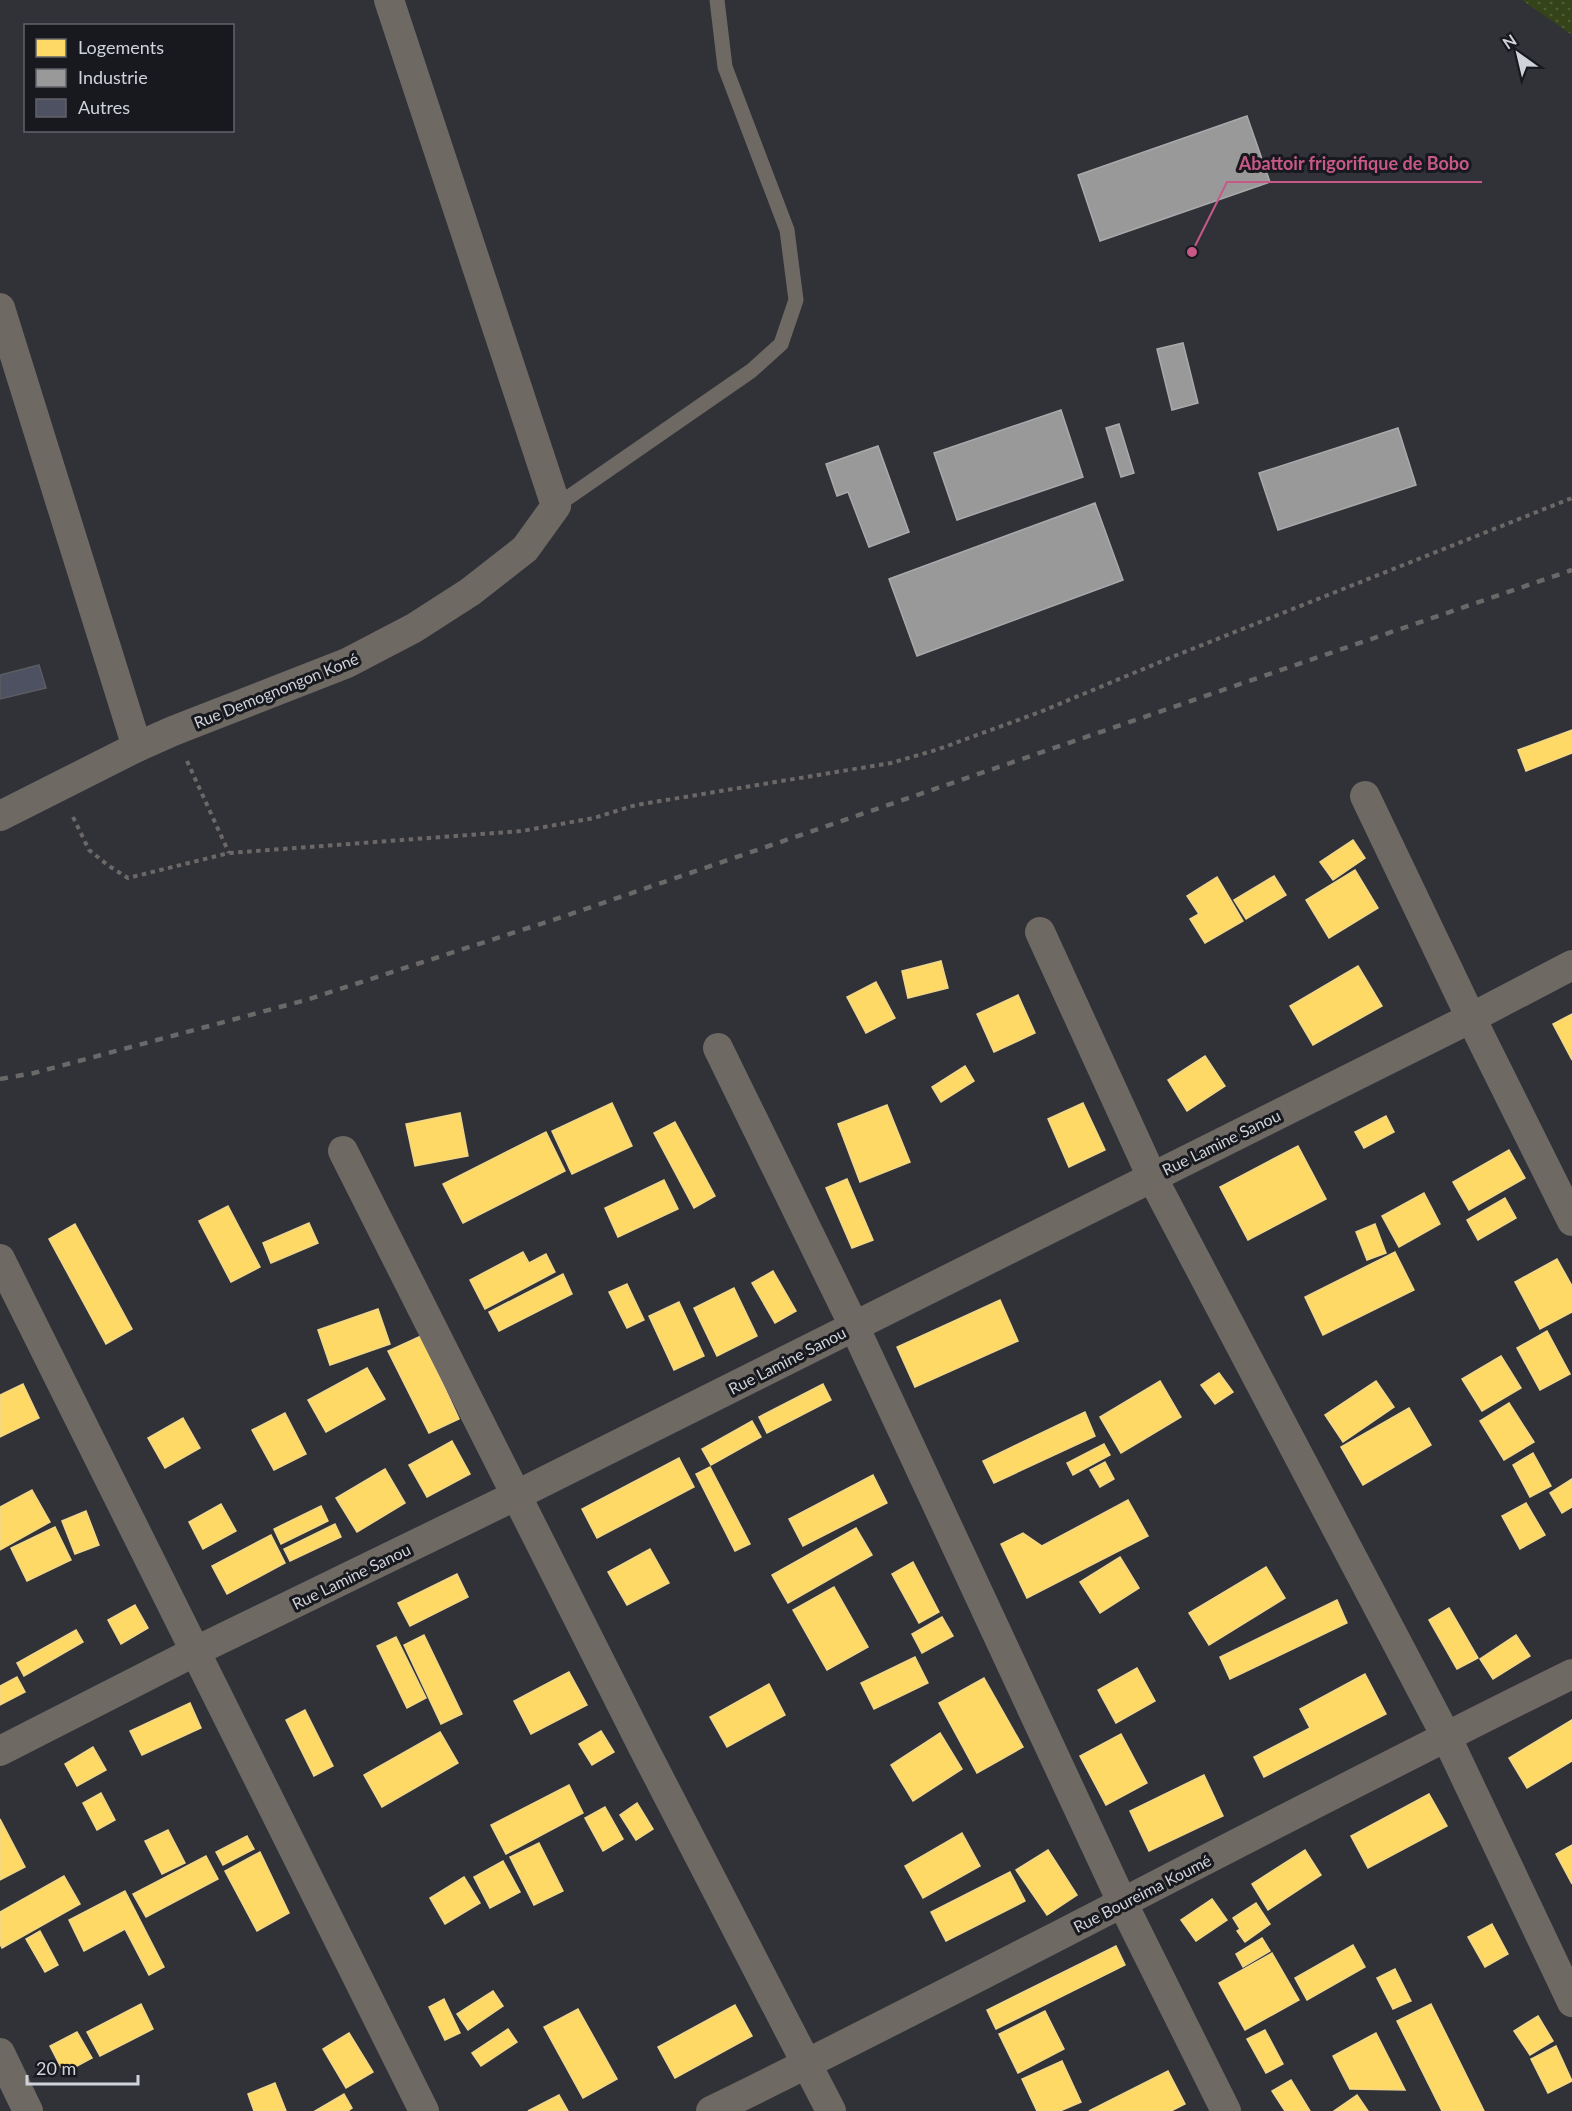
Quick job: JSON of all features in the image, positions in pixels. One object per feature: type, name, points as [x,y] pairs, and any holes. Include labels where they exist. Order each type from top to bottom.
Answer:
[{"type":"street","points":[[389,0],[556,507]]},
{"type":"street","points":[[0,308],[137,747]]},
{"type":"street","name":"Rue Demognongon Koné","points":[[0,816],[137,747],[347,663],[414,628],[470,592],[525,549],[556,507]]},
{"type":"street","points":[[1365,796],[1471,1018],[1572,1221]]},
{"type":"street","points":[[1040,932],[1152,1177],[1446,1736],[1572,2002]]},
{"type":"street","name":"Rue Lamine Sanou","points":[[0,1751],[196,1651],[517,1495],[1471,1018],[1572,965]]},
{"type":"street","points":[[718,1048],[854,1326],[1123,1904],[1226,2111]]},
{"type":"street","points":[[343,1150],[644,1749],[831,2111]]},
{"type":"street","points":[[0,1259],[424,2111]]},
{"type":"street","name":"Rue Boureima Koumé","points":[[711,2111],[808,2064],[1446,1736],[1572,1674]]},
{"type":"street","points":[[0,2053],[28,2111]]},
{"type":"lane","points":[[556,507],[752,371],[781,344],[796,300],[788,230],[725,67],[717,0]]},
{"type":"path","points":[[58,787],[89,850],[128,878],[230,853],[522,831],[594,818],[636,805],[891,763],[936,750],[1040,712],[1572,498]]},
{"type":"path","points":[[173,731],[230,853]]},
{"type":"green space","points":[[1522,0],[1572,0],[1572,35]]},
{"type":"building: Logements","points":[[1572,730],[1572,753],[1526,771],[1518,750]]},
{"type":"building: Logements","points":[[1353,840],[1365,858],[1333,880],[1320,862]]},
{"type":"building: Logements","points":[[1355,870],[1378,908],[1329,938],[1306,900]]},
{"type":"building: Logements","points":[[1274,876],[1286,895],[1246,919],[1234,900]]},
{"type":"building: Logements","points":[[1217,877],[1243,921],[1205,943],[1190,919],[1199,914],[1187,896]]},
{"type":"building: Logements","points":[[941,961],[948,988],[908,998],[902,971]]},
{"type":"building: Logements","points":[[1358,966],[1382,1006],[1313,1045],[1290,1006]]},
{"type":"building: Logements","points":[[876,982],[895,1018],[866,1033],[847,997]]},
{"type":"building: Logements","points":[[1018,995],[1035,1033],[994,1052],[977,1014]]},
{"type":"building: Logements","points":[[1572,1014],[1572,1060],[1553,1024]]},
{"type":"building: Logements","points":[[1205,1056],[1225,1086],[1187,1111],[1168,1080]]},
{"type":"building: Logements","points":[[965,1066],[974,1081],[941,1102],[932,1087]]},
{"type":"building: Logements","points":[[612,1103],[632,1146],[572,1174],[552,1131]]},
{"type":"building: Logements","points":[[1083,1103],[1105,1150],[1069,1167],[1048,1119]]},
{"type":"building: Logements","points":[[887,1105],[910,1162],[860,1182],[838,1124]]},
{"type":"building: Logements","points":[[460,1113],[468,1156],[415,1166],[406,1124]]},
{"type":"building: Logements","points":[[1386,1116],[1394,1132],[1364,1148],[1355,1132]]},
{"type":"building: Logements","points":[[675,1122],[715,1196],[694,1208],[654,1133]]},
{"type":"building: Logements","points":[[546,1132],[565,1171],[463,1223],[443,1184]]},
{"type":"building: Logements","points":[[1298,1146],[1326,1199],[1248,1240],[1220,1187]]},
{"type":"building: Logements","points":[[1509,1150],[1525,1178],[1469,1210],[1453,1182]]},
{"type":"building: Logements","points":[[847,1179],[873,1240],[852,1248],[826,1188]]},
{"type":"building: Logements","points":[[664,1180],[678,1209],[618,1237],[605,1208]]},
{"type":"building: Logements","points":[[1424,1193],[1440,1224],[1399,1247],[1382,1216]]},
{"type":"building: Logements","points":[[1505,1198],[1516,1218],[1478,1240],[1467,1220]]},
{"type":"building: Logements","points":[[228,1206],[260,1267],[231,1282],[199,1221]]},
{"type":"building: Logements","points":[[309,1223],[318,1243],[271,1263],[263,1243]]},
{"type":"building: Logements","points":[[75,1224],[132,1329],[106,1344],[49,1239]]},
{"type":"building: Logements","points":[[1375,1224],[1386,1253],[1367,1260],[1356,1232]]},
{"type":"building: Logements","points":[[523,1252],[529,1263],[546,1254],[555,1272],[485,1309],[470,1280]]},
{"type":"building: Logements","points":[[1395,1252],[1414,1290],[1323,1335],[1305,1297]]},
{"type":"building: Logements","points":[[1557,1259],[1572,1286],[1572,1312],[1540,1329],[1515,1282]]},
{"type":"building: Logements","points":[[773,1271],[796,1311],[775,1323],[752,1283]]},
{"type":"building: Logements","points":[[563,1274],[572,1294],[499,1331],[489,1312]]},
{"type":"building: Logements","points":[[627,1284],[644,1320],[627,1328],[609,1292]]},
{"type":"building: Logements","points":[[734,1288],[757,1336],[717,1356],[694,1308]]},
{"type":"building: Logements","points":[[1000,1300],[1018,1341],[915,1387],[897,1347]]},
{"type":"building: Logements","points":[[679,1302],[704,1356],[674,1370],[649,1316]]},
{"type":"building: Logements","points":[[378,1309],[390,1344],[330,1365],[318,1330]]},
{"type":"building: Logements","points":[[1547,1331],[1570,1374],[1540,1390],[1517,1348]]},
{"type":"building: Logements","points":[[421,1336],[459,1419],[429,1433],[388,1351]]},
{"type":"building: Logements","points":[[1501,1356],[1521,1388],[1482,1411],[1462,1379]]},
{"type":"building: Logements","points":[[367,1368],[385,1399],[326,1432],[308,1400]]},
{"type":"building: Logements","points":[[1219,1373],[1233,1392],[1215,1404],[1201,1385]]},
{"type":"building: Logements","points":[[1160,1381],[1181,1417],[1121,1453],[1100,1417]]},
{"type":"building: Logements","points":[[1376,1381],[1394,1407],[1343,1442],[1325,1415]]},
{"type":"building: Logements","points":[[23,1384],[39,1418],[0,1437],[0,1395]]},
{"type":"building: Logements","points":[[823,1384],[831,1400],[767,1433],[759,1417]]},
{"type":"building: Logements","points":[[1509,1403],[1534,1442],[1504,1460],[1480,1421]]},
{"type":"building: Logements","points":[[1409,1408],[1431,1445],[1363,1485],[1341,1447]]},
{"type":"building: Logements","points":[[1085,1412],[1095,1436],[994,1483],[983,1461]]},
{"type":"building: Logements","points":[[285,1413],[306,1454],[274,1470],[252,1430]]},
{"type":"building: Logements","points":[[183,1418],[200,1448],[165,1468],[148,1438]]},
{"type":"building: Logements","points":[[752,1421],[761,1437],[711,1465],[702,1449]]},
{"type":"building: Logements","points":[[452,1441],[470,1474],[427,1497],[409,1465]]},
{"type":"building: Logements","points":[[1104,1444],[1110,1455],[1073,1475],[1067,1463]]},
{"type":"building: Logements","points":[[1533,1453],[1551,1486],[1530,1497],[1513,1465]]},
{"type":"building: Logements","points":[[679,1458],[694,1487],[597,1538],[582,1509]]},
{"type":"building: Logements","points":[[1105,1462],[1114,1479],[1100,1487],[1090,1470]]},
{"type":"building: Logements","points":[[710,1467],[750,1544],[735,1551],[696,1474]]},
{"type":"building: Logements","points":[[385,1469],[405,1503],[357,1532],[336,1498]]},
{"type":"building: Logements","points":[[873,1475],[887,1503],[803,1546],[789,1519]]},
{"type":"building: Logements","points":[[1572,1479],[1572,1507],[1562,1513],[1550,1493]]},
{"type":"building: Logements","points":[[32,1490],[50,1522],[0,1550],[0,1507]]},
{"type":"building: Logements","points":[[1128,1500],[1148,1536],[1027,1598],[1001,1544],[1023,1533],[1042,1546]]},
{"type":"building: Logements","points":[[1526,1503],[1545,1535],[1520,1549],[1502,1516]]},
{"type":"building: Logements","points":[[221,1504],[236,1531],[203,1549],[189,1522]]},
{"type":"building: Logements","points":[[321,1506],[328,1521],[281,1544],[274,1529]]},
{"type":"building: Logements","points":[[86,1511],[99,1545],[75,1554],[62,1521]]},
{"type":"building: Logements","points":[[335,1524],[341,1537],[290,1561],[284,1549]]},
{"type":"building: Logements","points":[[55,1527],[71,1560],[27,1581],[11,1548]]},
{"type":"building: Logements","points":[[856,1528],[872,1555],[788,1603],[772,1575]]},
{"type":"building: Logements","points":[[271,1535],[285,1563],[227,1594],[212,1566]]},
{"type":"building: Logements","points":[[650,1549],[669,1583],[627,1605],[608,1572]]},
{"type":"building: Logements","points":[[1120,1557],[1139,1588],[1100,1613],[1080,1582]]},
{"type":"building: Logements","points":[[913,1562],[939,1612],[919,1623],[892,1574]]},
{"type":"building: Logements","points":[[1266,1567],[1285,1598],[1209,1645],[1189,1613]]},
{"type":"building: Logements","points":[[457,1574],[468,1597],[410,1626],[398,1603]]},
{"type":"building: Logements","points":[[834,1587],[868,1647],[827,1670],[793,1610]]},
{"type":"building: Logements","points":[[1337,1600],[1347,1623],[1230,1679],[1220,1657]]},
{"type":"building: Logements","points":[[135,1605],[148,1628],[121,1644],[108,1620]]},
{"type":"building: Logements","points":[[1449,1608],[1478,1658],[1457,1669],[1429,1620]]},
{"type":"building: Logements","points":[[942,1617],[953,1636],[922,1653],[912,1634]]},
{"type":"building: Logements","points":[[76,1630],[83,1642],[24,1676],[17,1663]]},
{"type":"building: Logements","points":[[424,1635],[462,1714],[441,1724],[404,1645]]},
{"type":"building: Logements","points":[[1516,1635],[1530,1656],[1493,1679],[1480,1659]]},
{"type":"building: Logements","points":[[396,1637],[426,1698],[407,1708],[377,1646]]},
{"type":"building: Logements","points":[[915,1657],[928,1683],[874,1709],[861,1683]]},
{"type":"building: Logements","points":[[1137,1668],[1155,1701],[1116,1723],[1098,1690]]},
{"type":"building: Logements","points":[[569,1672],[587,1705],[531,1734],[514,1701]]},
{"type":"building: Logements","points":[[1365,1674],[1386,1714],[1264,1777],[1254,1757],[1310,1728],[1300,1709]]},
{"type":"building: Logements","points":[[17,1677],[25,1692],[0,1705],[0,1686]]},
{"type":"building: Logements","points":[[984,1678],[1023,1747],[977,1773],[939,1703]]},
{"type":"building: Logements","points":[[769,1684],[785,1715],[727,1747],[710,1717]]},
{"type":"building: Logements","points":[[190,1703],[201,1728],[142,1755],[130,1731]]},
{"type":"building: Logements","points":[[305,1710],[333,1766],[314,1776],[286,1720]]},
{"type":"building: Logements","points":[[1572,1720],[1572,1761],[1527,1788],[1509,1758]]},
{"type":"building: Logements","points":[[601,1731],[614,1752],[592,1765],[579,1744]]},
{"type":"building: Logements","points":[[440,1732],[458,1763],[382,1807],[364,1775]]},
{"type":"building: Logements","points":[[940,1733],[962,1769],[913,1801],[891,1765]]},
{"type":"building: Logements","points":[[1121,1734],[1147,1783],[1106,1805],[1080,1756]]},
{"type":"building: Logements","points":[[93,1747],[106,1770],[77,1786],[65,1764]]},
{"type":"building: Logements","points":[[1204,1775],[1223,1816],[1149,1851],[1130,1811]]},
{"type":"building: Logements","points":[[569,1785],[583,1813],[506,1854],[491,1825]]},
{"type":"building: Logements","points":[[101,1793],[115,1820],[97,1830],[83,1803]]},
{"type":"building: Logements","points":[[1429,1794],[1447,1826],[1368,1868],[1351,1836]]},
{"type":"building: Logements","points":[[637,1803],[653,1829],[636,1840],[620,1815]]},
{"type":"building: Logements","points":[[605,1807],[623,1839],[603,1851],[585,1818]]},
{"type":"building: Logements","points":[[0,1819],[25,1867],[0,1880]]},
{"type":"building: Logements","points":[[168,1830],[185,1863],[162,1874],[145,1841]]},
{"type":"building: Logements","points":[[962,1833],[980,1866],[923,1898],[905,1866]]},
{"type":"building: Logements","points":[[247,1836],[254,1849],[223,1865],[216,1852]]},
{"type":"building: Logements","points":[[539,1843],[563,1891],[534,1905],[510,1857]]},
{"type":"building: Logements","points":[[1572,1845],[1572,1884],[1556,1854]]},
{"type":"building: Logements","points":[[1048,1850],[1077,1895],[1047,1915],[1016,1870]]},
{"type":"building: Logements","points":[[1305,1850],[1321,1875],[1268,1910],[1252,1884]]},
{"type":"building: Logements","points":[[260,1852],[289,1913],[257,1931],[225,1871]]},
{"type":"building: Logements","points":[[206,1856],[218,1879],[146,1917],[133,1894]]},
{"type":"building: Logements","points":[[503,1861],[520,1892],[490,1908],[474,1877]]},
{"type":"building: Logements","points":[[1010,1872],[1025,1901],[946,1941],[931,1912]]},
{"type":"building: Logements","points":[[64,1876],[80,1904],[2,1948],[0,1912]]},
{"type":"building: Logements","points":[[464,1877],[480,1903],[445,1924],[430,1898]]},
{"type":"building: Logements","points":[[125,1891],[164,1967],[149,1975],[125,1929],[84,1951],[69,1920]]},
{"type":"building: Logements","points":[[1212,1899],[1227,1920],[1196,1941],[1181,1920]]},
{"type":"building: Logements","points":[[1256,1903],[1270,1924],[1245,1942],[1237,1931],[1240,1929],[1233,1918]]},
{"type":"building: Logements","points":[[1492,1924],[1508,1954],[1485,1967],[1468,1937]]},
{"type":"building: Logements","points":[[40,1931],[58,1965],[45,1972],[26,1939]]},
{"type":"building: Logements","points":[[1262,1938],[1270,1951],[1243,1967],[1236,1954]]},
{"type":"building: Logements","points":[[1353,1945],[1365,1967],[1307,2000],[1295,1978]]},
{"type":"building: Logements","points":[[1116,1946],[1125,1965],[996,2029],[987,2010]]},
{"type":"building: Logements","points":[[1272,1953],[1299,2000],[1245,2030],[1219,1983]]},
{"type":"building: Logements","points":[[1395,1969],[1411,2001],[1393,2009],[1377,1978]]},
{"type":"building: Logements","points":[[493,1991],[503,2006],[468,2030],[457,2014]]},
{"type":"building: Logements","points":[[444,1999],[460,2033],[445,2040],[429,2007]]},
{"type":"building: Logements","points":[[141,2004],[153,2029],[100,2056],[87,2032]]},
{"type":"building: Logements","points":[[1431,2004],[1484,2111],[1442,2111],[1397,2021]]},
{"type":"building: Logements","points":[[735,2005],[752,2036],[675,2078],[658,2047]]},
{"type":"building: Logements","points":[[578,2009],[617,2079],[583,2098],[544,2027]]},
{"type":"building: Logements","points":[[1045,2011],[1064,2049],[1018,2073],[999,2034]]},
{"type":"building: Logements","points":[[1538,2016],[1553,2041],[1530,2055],[1514,2031]]},
{"type":"building: Logements","points":[[508,2029],[517,2042],[481,2066],[472,2053]]},
{"type":"building: Logements","points":[[1265,2030],[1283,2064],[1266,2073],[1247,2039]]},
{"type":"building: Logements","points":[[77,2032],[92,2058],[64,2073],[50,2046]]},
{"type":"building: Logements","points":[[349,2033],[373,2072],[346,2088],[323,2049]]},
{"type":"building: Logements","points":[[1376,2033],[1405,2090],[1350,2089],[1333,2056]]},
{"type":"building: Logements","points":[[1556,2046],[1572,2081],[1548,2093],[1531,2059]]},
{"type":"building: Logements","points":[[1062,2061],[1081,2102],[1060,2111],[1037,2111],[1022,2079]]},
{"type":"building: Logements","points":[[1168,2071],[1185,2104],[1171,2111],[1089,2111]]},
{"type":"building: Logements","points":[[1291,2080],[1310,2111],[1285,2111],[1272,2091]]},
{"type":"building: Logements","points":[[275,2083],[286,2111],[254,2111],[248,2094]]},
{"type":"building: Logements","points":[[344,2094],[352,2108],[348,2111],[315,2111]]},
{"type":"building: Logements","points":[[559,2095],[568,2111],[528,2111]]},
{"type":"building: Logements","points":[[1357,2095],[1368,2111],[1334,2111]]},
{"type":"building: Industrie","points":[[1247,116],[1270,182],[1100,241],[1078,175]]},
{"type":"building: Industrie","points":[[1183,343],[1198,403],[1172,410],[1157,349]]},
{"type":"building: Industrie","points":[[1061,410],[1083,477],[957,520],[934,453]]},
{"type":"building: Industrie","points":[[1119,424],[1134,473],[1121,477],[1106,428]]},
{"type":"building: Industrie","points":[[1398,428],[1416,485],[1278,530],[1259,473]]},
{"type":"building: Industrie","points":[[878,446],[909,532],[869,547],[848,492],[837,496],[826,464]]},
{"type":"building: Industrie","points":[[1095,503],[1123,580],[917,656],[889,579]]},
{"type":"building: Autres","points":[[39,665],[46,688],[0,699],[0,675]]},
{"type":"railway","points":[[0,1079],[34,1073],[306,1000],[565,916],[1572,570]]},
{"type":"place","name":"Abattoir frigorifique de Bobo","points":[[1192,252]]}]
